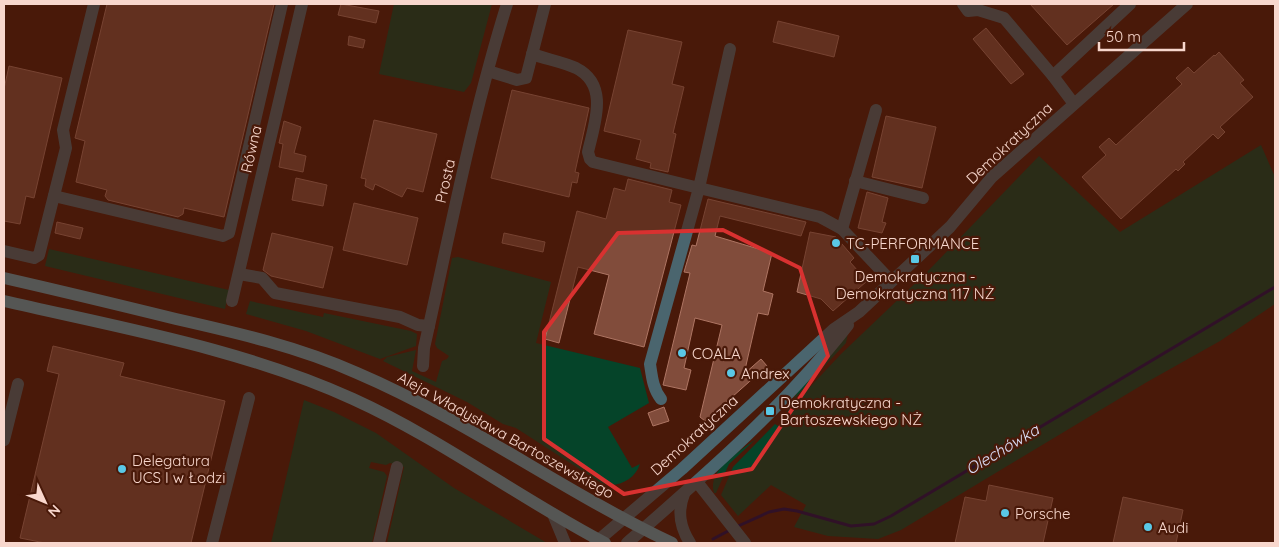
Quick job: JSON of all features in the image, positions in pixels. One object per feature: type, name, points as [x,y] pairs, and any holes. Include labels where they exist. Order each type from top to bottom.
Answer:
[{"type":"main road","name":"Aleja Władysława Bartoszewskiego","points":[[4,278],[241,334],[326,360],[357,372],[431,408],[624,519],[672,543]]},
{"type":"main road","points":[[4,301],[215,350],[279,369],[317,383],[354,399],[412,429],[600,542]]},
{"type":"street","points":[[4,251],[34,258],[39,255],[66,148],[63,130],[94,4]]},
{"type":"street","points":[[54,196],[223,236],[229,233],[282,4]]},
{"type":"street","name":"Równa","points":[[232,301],[302,4]]},
{"type":"street","name":"Prosta","points":[[422,366],[429,326],[488,71],[507,4]]},
{"type":"street","points":[[488,71],[516,80],[526,78],[545,4]]},
{"type":"street","points":[[963,4],[968,11],[978,10],[1004,18],[1074,104]]},
{"type":"street","points":[[1053,76],[1130,4]]},
{"type":"street","name":"Demokratyczna","points":[[627,543],[697,482],[801,380],[859,312],[950,227],[992,177],[1188,4]]},
{"type":"street","points":[[661,400],[652,381],[650,364],[699,188],[730,49]]},
{"type":"street","points":[[532,54],[576,68],[591,81],[598,101],[598,110],[588,152],[593,162],[820,217],[842,229],[892,281]]},
{"type":"street","points":[[842,229],[876,110]]},
{"type":"street","points":[[855,181],[923,198]]},
{"type":"street","points":[[239,274],[262,278],[275,293],[400,317],[418,325],[429,326]]},
{"type":"street","name":"Demokratyczna","points":[[600,542],[834,330],[859,312]]},
{"type":"street","points":[[4,440],[18,384]]},
{"type":"street","points":[[212,543],[249,398]]},
{"type":"street","points":[[379,543],[397,467]]},
{"type":"street","points":[[697,482],[742,539]]},
{"type":"street","points":[[685,493],[681,506],[680,521],[690,543]]},
{"type":"street","points":[[553,514],[565,543]]},
{"type":"highlighted area","points":[[723,230],[800,268],[828,356],[752,469],[624,494],[544,439],[544,332],[618,233]]},
{"type":"green space","points":[[394,4],[492,4],[471,83],[464,92],[379,74]]},
{"type":"green space","points":[[1261,145],[1275,177],[1275,304],[1220,341],[1147,382],[901,530],[878,539],[828,536],[794,527],[806,505],[771,485],[738,516],[721,495],[733,467],[775,424],[778,426],[785,418],[783,416],[841,354],[928,271],[1039,156],[1120,232]]},
{"type":"green space","points":[[49,249],[229,290],[225,309],[45,266]]},
{"type":"green space","points":[[458,257],[551,282],[536,343],[640,368],[649,403],[608,427],[632,468],[640,464],[638,470],[629,479],[613,485],[601,483],[516,428],[503,424],[467,402],[383,361],[387,357],[416,350],[412,371],[436,382],[442,361],[449,356],[437,348],[435,344],[452,258]]},
{"type":"green space","points":[[250,301],[323,317],[324,313],[411,331],[417,334],[416,346],[380,359],[306,331],[246,314]]},
{"type":"green space","points":[[848,333],[846,343],[793,400],[804,382]]},
{"type":"green space","points":[[304,400],[334,412],[376,433],[454,488],[547,543],[387,543],[404,467],[390,463],[386,465],[371,462],[369,468],[384,472],[387,476],[372,543],[271,543]]},
{"type":"green space","points":[[756,439],[729,464],[716,493],[714,493],[713,484],[715,476],[720,469],[733,455]]},
{"type":"building","points":[[107,4],[274,4],[224,217],[184,208],[183,214],[178,217],[108,200],[105,196],[107,190],[76,182],[85,141],[75,138]]},
{"type":"building","points":[[341,4],[379,11],[376,23],[338,15]]},
{"type":"building","points":[[1030,4],[1114,4],[1067,45]]},
{"type":"building","points":[[778,21],[839,36],[834,57],[773,42]]},
{"type":"building","points":[[986,28],[1024,74],[1011,84],[973,39]]},
{"type":"building","points":[[628,30],[682,42],[672,84],[684,87],[673,133],[676,134],[668,172],[650,168],[651,163],[636,159],[641,140],[604,131]]},
{"type":"building","points":[[349,36],[365,40],[363,48],[348,45]]},
{"type":"building","points":[[1219,52],[1244,80],[1240,83],[1253,97],[1220,127],[1225,132],[1218,139],[1213,134],[1183,162],[1185,164],[1178,171],[1176,169],[1121,219],[1082,177],[1106,155],[1099,147],[1109,138],[1116,145],[1182,84],[1176,78],[1188,67],[1194,73]]},
{"type":"building","points":[[9,66],[62,78],[34,198],[26,196],[20,224],[4,221],[4,89]]},
{"type":"building","points":[[512,90],[589,108],[575,172],[579,173],[577,183],[572,182],[569,197],[491,178]]},
{"type":"building","points":[[886,116],[936,127],[922,188],[872,177]]},
{"type":"building","points":[[374,120],[437,134],[423,192],[407,188],[402,197],[375,184],[373,190],[365,186],[366,179],[361,178]]},
{"type":"building","points":[[284,121],[301,127],[294,153],[306,156],[303,172],[279,167],[283,144],[279,143]]},
{"type":"building","points":[[296,178],[327,185],[323,206],[292,200]]},
{"type":"building","points":[[628,179],[672,190],[669,202],[681,205],[644,347],[594,334],[609,275],[578,267],[559,343],[545,339],[577,211],[606,219],[614,188],[625,191]]},
{"type":"building","points":[[867,192],[888,198],[882,222],[886,223],[882,233],[858,228]]},
{"type":"building","points":[[708,199],[806,222],[801,236],[720,216],[715,236],[772,253],[763,291],[773,294],[768,315],[758,313],[744,374],[761,359],[767,366],[705,421],[700,417],[722,325],[695,318],[684,368],[691,370],[686,390],[663,385],[690,273],[684,272],[692,245],[696,246]]},
{"type":"building","points":[[354,203],[418,218],[407,265],[343,250]]},
{"type":"building","points":[[57,222],[83,228],[80,239],[55,233]]},
{"type":"building","points":[[810,232],[836,237],[854,258],[850,262],[867,281],[833,311],[821,299],[797,292]]},
{"type":"building","points":[[272,233],[333,247],[323,288],[271,276],[263,270]]},
{"type":"building","points":[[504,233],[545,242],[543,252],[502,243]]},
{"type":"building","name":"Delegatura UCS I w Łodzi","points":[[53,346],[124,363],[120,376],[225,401],[191,543],[45,543],[20,538],[59,374],[47,371]]},
{"type":"building","points":[[664,407],[669,421],[653,426],[648,413]]},
{"type":"building","name":"Porsche","points":[[989,485],[1053,498],[1043,543],[955,543],[965,497],[986,501]]},
{"type":"building","name":"Audi","points":[[1123,497],[1183,510],[1176,543],[1113,543]]},
{"type":"waterway","name":"Olechówka","points":[[736,527],[769,512],[784,509],[851,526],[874,524],[891,516],[1275,287]]},
{"type":"waterway","name":"Olechówka","points":[[713,539],[730,530]]},
{"type":"place","name":"TC-PERFORMANCE","points":[[836,243]]},
{"type":"place","name":"Demokratyczna - Demokratyczna 117 NŻ","points":[[915,259]]},
{"type":"place","name":"COALA","points":[[682,353]]},
{"type":"place","name":"Andrex","points":[[731,373]]},
{"type":"place","name":"Demokratyczna - Bartoszewskiego NŻ","points":[[770,411]]},
{"type":"place","name":"Delegatura UCS I w Łodzi","points":[[122,469]]},
{"type":"place","name":"Porsche","points":[[1005,513]]},
{"type":"place","name":"Audi","points":[[1148,527]]}]
